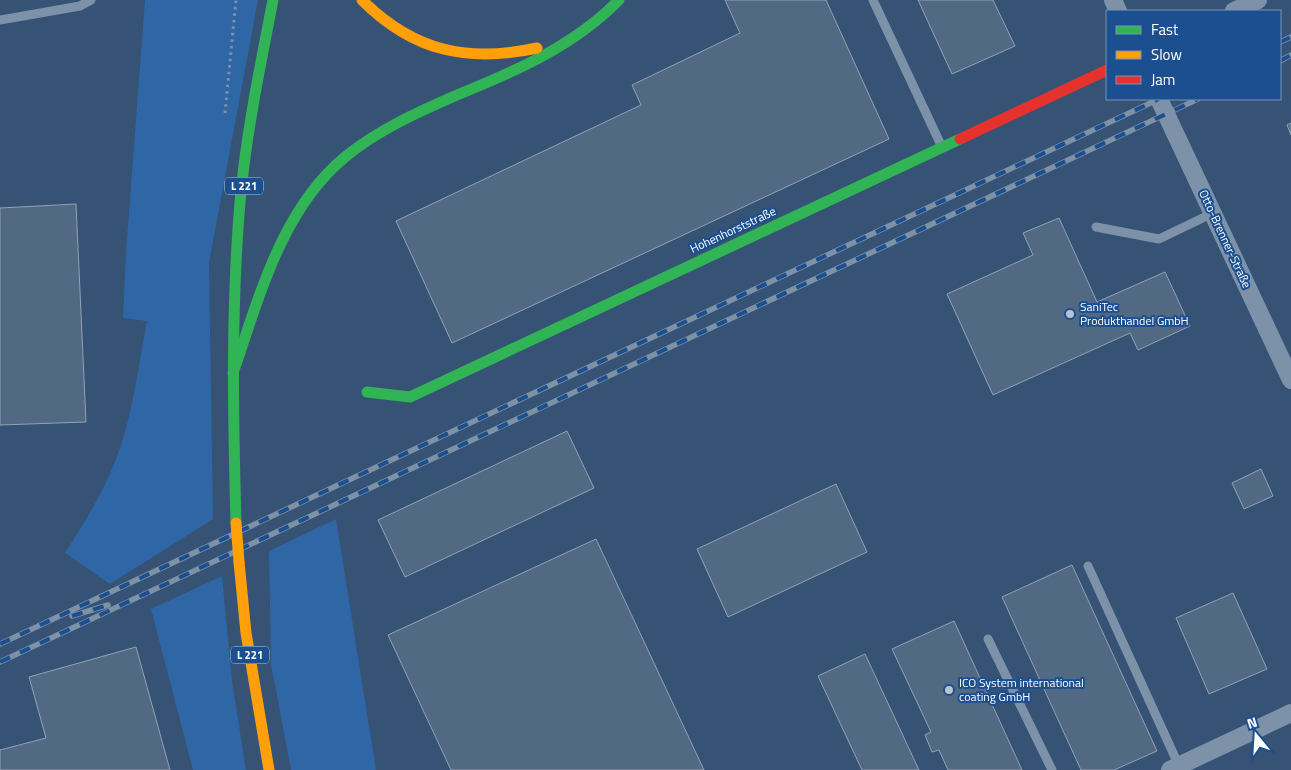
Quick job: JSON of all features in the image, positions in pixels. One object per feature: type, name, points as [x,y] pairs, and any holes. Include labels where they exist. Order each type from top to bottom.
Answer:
[{"type":"main road","name":"L 221","points":[[269,770],[251,667],[239,562],[236,523],[233,373],[238,226],[261,63],[273,0]]},
{"type":"main road","points":[[362,0],[372,11],[399,32],[427,46],[458,54],[486,56],[516,54],[581,34]]},
{"type":"main road","points":[[233,373],[282,242],[306,201],[329,172],[363,145],[394,125],[536,61],[581,34],[620,0]]},
{"type":"main road","name":"Hohenhorststraße","points":[[367,392],[410,397],[1106,70]]},
{"type":"street","points":[[1236,10],[1258,0]]},
{"type":"street","name":"Otto-Brenner-Straße","points":[[1159,100],[1291,380]]},
{"type":"street","points":[[1174,768],[1291,713]]},
{"type":"lane","points":[[0,20],[80,6],[91,0]]},
{"type":"lane","points":[[873,0],[942,148]]},
{"type":"lane","points":[[1096,227],[1159,239],[1213,213]]},
{"type":"lane","points":[[1088,566],[1174,768]]},
{"type":"lane","points":[[988,639],[1052,770]]},
{"type":"shaded area","points":[[145,0],[258,0],[209,263],[213,519],[110,584],[65,553],[99,496],[122,443],[131,409],[147,321],[123,318],[126,252]]},
{"type":"shaded area","points":[[336,519],[376,770],[291,770],[271,664],[269,551]]},
{"type":"shaded area","points":[[222,576],[232,681],[246,770],[193,770],[151,609]]},
{"type":"building","points":[[725,0],[826,0],[889,139],[452,343],[396,221],[641,105],[632,85],[740,33]]},
{"type":"building","points":[[918,0],[993,0],[1015,46],[952,74]]},
{"type":"building","points":[[1291,123],[1291,135],[1287,125]]},
{"type":"building","points":[[76,204],[86,422],[0,425],[0,208]]},
{"type":"building","name":"SaniTec Produkthandel GmbH","points":[[1059,218],[1097,302],[1165,272],[1190,326],[1138,350],[1130,333],[993,395],[947,294],[1033,255],[1023,233]]},
{"type":"building","points":[[567,431],[594,488],[405,577],[378,520]]},
{"type":"building","points":[[1261,469],[1273,496],[1244,509],[1232,483]]},
{"type":"building","points":[[836,484],[867,552],[728,617],[697,549]]},
{"type":"building","points":[[596,539],[704,770],[451,770],[388,635]]},
{"type":"building","points":[[1072,565],[1157,751],[1114,770],[1081,770],[1002,597]]},
{"type":"building","points":[[1233,593],[1267,669],[1209,694],[1176,618]]},
{"type":"building","name":"ICO System international coating GmbH","points":[[954,621],[1022,770],[948,770],[939,750],[932,752],[925,735],[931,732],[892,649]]},
{"type":"building","points":[[136,647],[170,770],[0,770],[0,750],[46,738],[29,677]]},
{"type":"building","points":[[865,654],[919,770],[862,770],[818,676]]},
{"type":"railway","points":[[1281,42],[1291,37]]},
{"type":"railway","points":[[1281,60],[1291,55]]},
{"type":"railway","points":[[0,644],[1157,100]]},
{"type":"railway","points":[[0,662],[1196,100]]},
{"type":"railway","points":[[72,616],[108,605]]},
{"type":"traffic: fast","points":[[236,523],[234,362],[237,242],[246,151],[273,0]]},
{"type":"traffic: fast","points":[[233,373],[252,315],[275,257],[288,229],[304,203],[323,178],[345,157],[371,138],[442,101],[522,67],[543,56],[583,31],[619,0]]},
{"type":"traffic: fast","points":[[367,392],[410,397],[960,139]]},
{"type":"traffic: slow","points":[[362,0],[401,31],[421,42],[442,49],[464,53],[487,54],[537,48]]},
{"type":"traffic: slow","points":[[236,523],[239,562]]},
{"type":"traffic: slow","points":[[239,562],[246,633],[269,770]]},
{"type":"traffic: jam","points":[[960,139],[1106,70]]},
{"type":"place","name":"SaniTec Produkthandel GmbH","points":[[1070,314]]},
{"type":"place","name":"ICO System international coating GmbH","points":[[949,690]]}]
